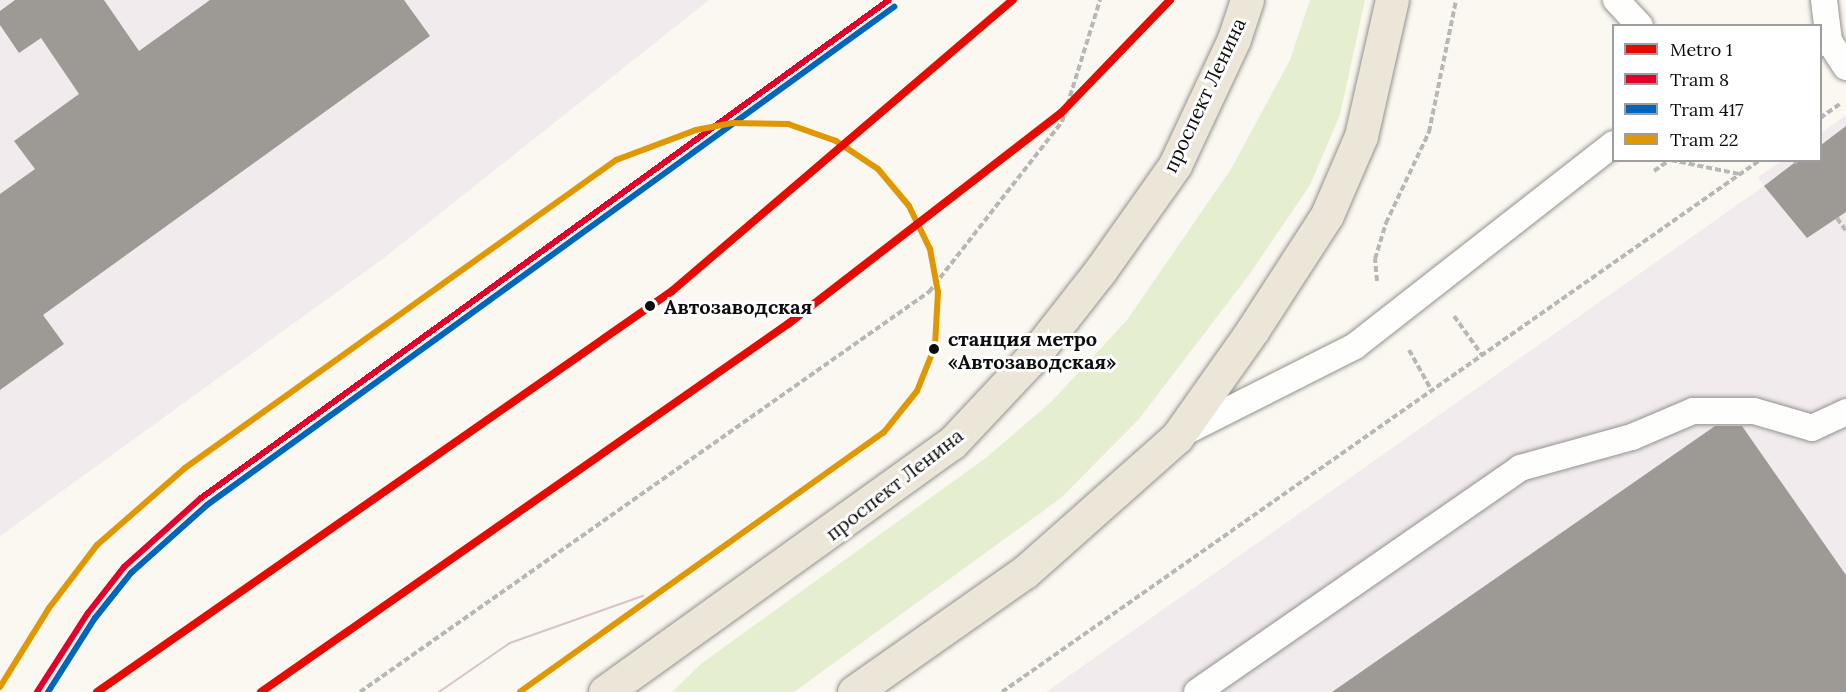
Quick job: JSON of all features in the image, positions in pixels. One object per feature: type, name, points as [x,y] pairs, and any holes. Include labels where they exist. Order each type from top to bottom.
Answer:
[{"type":"main road","name":"проспект Ленина","points":[[604,692],[952,443],[1031,359],[1100,271],[1175,165],[1234,39],[1247,0]]},
{"type":"main road","points":[[854,692],[1025,572],[1176,437],[1252,331],[1327,215],[1361,136],[1392,0]]},
{"type":"lane","points":[[1616,0],[1638,24]]},
{"type":"lane","points":[[1824,0],[1825,42],[1846,67]]},
{"type":"lane","points":[[1176,437],[1355,346],[1612,146]]},
{"type":"lane","points":[[1197,692],[1520,468],[1632,437],[1694,411],[1754,411],[1812,428],[1846,412]]},
{"type":"path","points":[[360,692],[929,292],[1062,122],[1100,0]]},
{"type":"path","points":[[1432,391],[1378,293],[1375,259],[1386,223],[1429,132],[1456,0]]},
{"type":"path","points":[[1822,117],[1846,100]]},
{"type":"path","points":[[1654,171],[1667,162]]},
{"type":"path","points":[[1679,162],[1740,175]]},
{"type":"path","points":[[1002,692],[1757,162]]},
{"type":"path","points":[[1837,218],[1846,231]]},
{"type":"path","points":[[1458,314],[1452,318],[1482,355]]},
{"type":"shaded area","points":[[0,0],[709,0],[384,258],[0,536]]},
{"type":"shaded area","points":[[1846,115],[1846,692],[1046,692],[1764,186],[1758,177],[1780,162],[1822,162],[1822,132]]},
{"type":"green space","points":[[1310,0],[1365,0],[1340,115],[1310,185],[1249,275],[1139,419],[1061,498],[794,692],[672,692],[702,663],[987,457],[1051,402],[1127,320],[1231,169],[1290,60]]},
{"type":"building","points":[[15,0],[104,0],[139,51],[210,0],[404,0],[430,36],[43,315],[64,344],[0,390],[0,194],[35,169],[14,141],[79,94],[41,38],[19,53],[0,25],[0,11]]},
{"type":"building","points":[[1846,126],[1846,212],[1807,238],[1764,186],[1795,162],[1822,162],[1822,144]]},
{"type":"building","points":[[1715,426],[1742,426],[1846,575],[1846,692],[1332,692]]},
{"type":"tram line","name":"8","points":[[37,692],[88,613],[124,567],[201,498],[889,0]]},
{"type":"tram line","name":"417","points":[[48,692],[95,618],[131,573],[207,505],[894,7]]},
{"type":"tram line","name":"22","points":[[0,687],[49,608],[97,545],[185,468],[616,160],[696,130],[732,123],[788,124],[836,141],[878,169],[909,206],[930,249],[938,292],[935,346],[917,391],[884,432],[520,692]]},
{"type":"tram line","points":[[439,692],[510,643],[643,596]]},
{"type":"metro line","name":"1","points":[[97,692],[672,291],[1013,0]]},
{"type":"metro line","name":"1","points":[[261,692],[788,324],[1061,113],[1170,0]]},
{"type":"place","name":"Автозаводская","points":[[650,306]]},
{"type":"place","name":"станция метро «Автозаводская»","points":[[934,349]]}]
